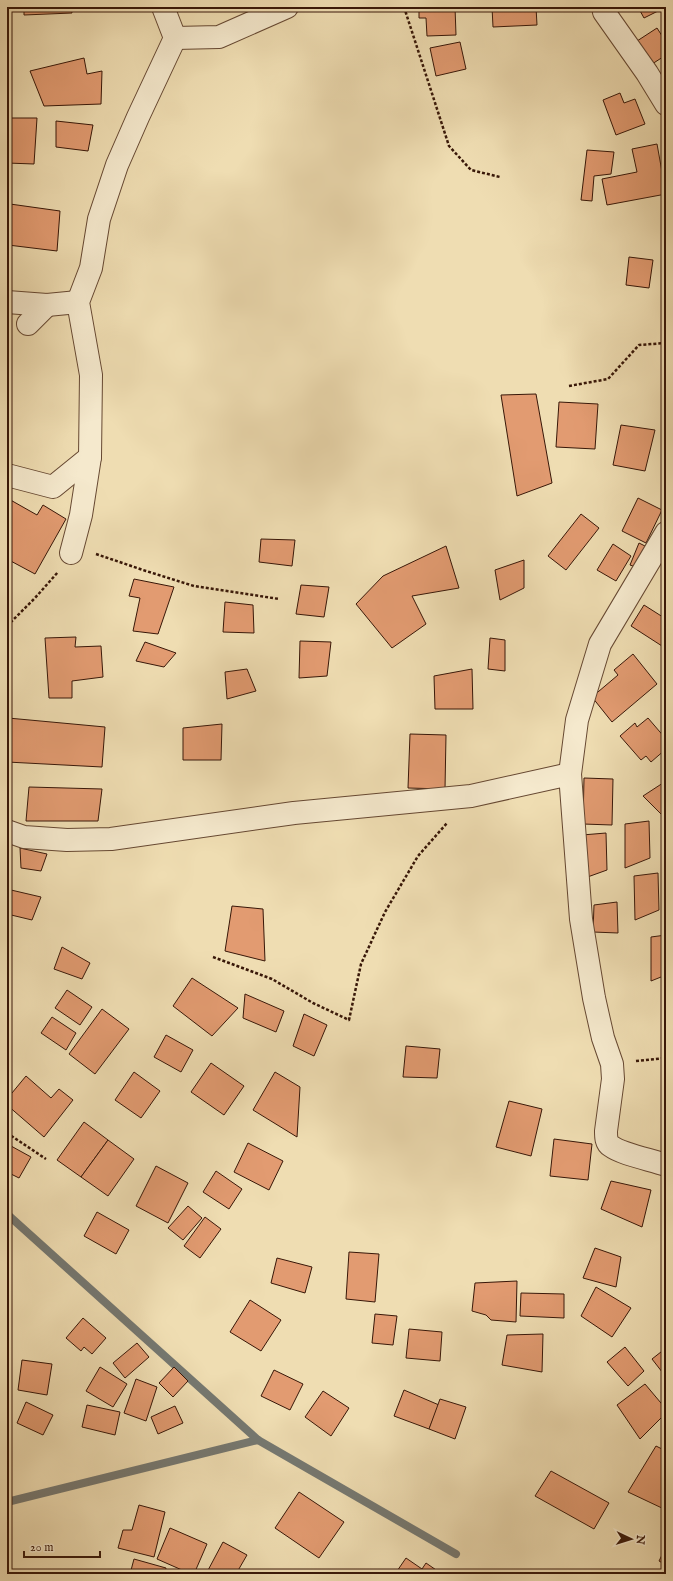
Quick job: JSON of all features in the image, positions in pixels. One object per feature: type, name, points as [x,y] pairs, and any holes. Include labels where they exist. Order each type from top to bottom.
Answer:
[{"type":"street","points":[[71,553],[81,515],[90,457],[91,375],[78,302],[91,268],[99,219],[118,165],[138,117],[175,38],[163,7]]},
{"type":"street","points":[[175,38],[219,37],[287,7]]},
{"type":"street","points":[[603,7],[604,12],[647,73],[666,104]]},
{"type":"street","points":[[7,302],[47,305],[78,302]]},
{"type":"street","points":[[28,324],[47,305]]},
{"type":"street","points":[[7,475],[54,487],[90,457]]},
{"type":"street","points":[[666,533],[600,644],[577,720],[570,774],[581,919],[594,998],[603,1038],[612,1064],[613,1079],[606,1138],[610,1145],[619,1151],[666,1164]]},
{"type":"street","points":[[7,832],[24,837],[67,840],[111,839],[294,813],[471,796],[570,774]]},
{"type":"path","points":[[404,7],[449,146],[471,170],[500,177]]},
{"type":"path","points":[[569,386],[608,379],[639,345],[666,343]]},
{"type":"path","points":[[7,626],[35,598],[56,574],[71,553],[92,552],[194,586],[280,599]]},
{"type":"path","points":[[213,957],[272,979],[348,1020],[361,964],[385,912],[418,856],[471,796]]},
{"type":"path","points":[[612,1064],[666,1058]]},
{"type":"path","points":[[7,1134],[46,1159]]},
{"type":"building","points":[[7,7],[9,7],[9,34],[7,34]]},
{"type":"building","points":[[24,7],[71,7],[72,13],[24,15]]},
{"type":"building","points":[[419,7],[455,7],[456,35],[427,36],[426,18],[419,18]]},
{"type":"building","points":[[492,7],[536,7],[537,25],[493,27]]},
{"type":"building","points":[[638,7],[666,7],[644,18]]},
{"type":"building","points":[[657,28],[666,42],[666,55],[649,66],[634,43]]},
{"type":"building","points":[[460,42],[466,69],[436,76],[430,48]]},
{"type":"building","points":[[84,58],[87,74],[102,71],[101,104],[44,106],[30,71]]},
{"type":"building","points":[[620,93],[624,103],[635,99],[645,124],[616,135],[603,100]]},
{"type":"building","points":[[7,118],[37,118],[34,164],[7,163]]},
{"type":"building","points":[[56,121],[93,125],[88,151],[56,147]]},
{"type":"building","points":[[657,144],[666,194],[607,205],[602,179],[637,172],[632,149]]},
{"type":"building","points":[[587,150],[614,152],[611,174],[594,176],[592,201],[581,200]]},
{"type":"building","points":[[10,204],[60,211],[57,251],[8,245]]},
{"type":"building","points":[[629,257],[653,260],[649,288],[626,285]]},
{"type":"building","points":[[536,394],[552,483],[517,496],[501,395]]},
{"type":"building","points":[[559,402],[598,404],[595,449],[556,447]]},
{"type":"building","points":[[621,425],[655,430],[645,471],[613,465]]},
{"type":"building","points":[[7,498],[37,515],[43,505],[66,519],[35,574],[7,559]]},
{"type":"building","points":[[638,498],[662,510],[646,543],[622,531]]},
{"type":"building","points":[[581,514],[599,528],[566,570],[548,556]]},
{"type":"building","points":[[261,539],[295,540],[292,566],[259,562]]},
{"type":"building","points":[[639,543],[649,548],[641,569],[630,565]]},
{"type":"building","points":[[613,544],[631,556],[616,581],[597,570]]},
{"type":"building","points":[[446,546],[459,588],[412,596],[426,624],[392,648],[356,604],[383,576]]},
{"type":"building","points":[[524,560],[524,588],[500,600],[495,570]]},
{"type":"building","points":[[134,579],[174,587],[158,634],[133,631],[140,598],[129,596]]},
{"type":"building","points":[[301,585],[329,587],[324,617],[296,614]]},
{"type":"building","points":[[225,602],[253,605],[254,633],[223,632]]},
{"type":"building","points":[[644,605],[666,619],[666,640],[662,646],[631,626]]},
{"type":"building","points":[[76,637],[75,647],[101,646],[103,677],[72,681],[72,698],[49,698],[45,638]]},
{"type":"building","points":[[490,638],[505,640],[505,671],[488,669]]},
{"type":"building","points":[[300,641],[331,642],[327,676],[299,678]]},
{"type":"building","points":[[145,642],[176,653],[164,667],[136,661]]},
{"type":"building","points":[[633,654],[657,684],[612,722],[592,697],[618,675],[614,670]]},
{"type":"building","points":[[247,669],[256,691],[227,699],[225,672]]},
{"type":"building","points":[[472,669],[473,709],[435,709],[434,676]]},
{"type":"building","points":[[8,718],[105,727],[102,767],[7,762]]},
{"type":"building","points":[[648,718],[666,739],[666,749],[651,762],[646,756],[641,760],[620,736],[635,723],[637,727]]},
{"type":"building","points":[[222,724],[221,760],[183,760],[183,728]]},
{"type":"building","points":[[410,734],[446,735],[445,789],[408,788]]},
{"type":"building","points":[[584,778],[613,779],[612,825],[583,824]]},
{"type":"building","points":[[666,781],[666,811],[661,814],[643,796]]},
{"type":"building","points":[[29,787],[102,789],[98,821],[26,821]]},
{"type":"building","points":[[649,821],[650,858],[625,868],[625,824]]},
{"type":"building","points":[[606,833],[607,870],[582,879],[582,835]]},
{"type":"building","points":[[20,848],[47,854],[41,871],[21,868]]},
{"type":"building","points":[[658,873],[659,910],[635,920],[634,876]]},
{"type":"building","points":[[11,890],[41,897],[32,920],[7,914],[7,903]]},
{"type":"building","points":[[617,902],[618,933],[593,932],[594,905]]},
{"type":"building","points":[[232,906],[263,909],[265,961],[225,951]]},
{"type":"building","points":[[666,935],[666,975],[651,981],[651,937]]},
{"type":"building","points":[[62,947],[90,963],[82,979],[54,969]]},
{"type":"building","points":[[192,978],[238,1008],[212,1036],[173,1006]]},
{"type":"building","points":[[67,990],[92,1007],[80,1025],[55,1008]]},
{"type":"building","points":[[245,994],[284,1011],[276,1032],[243,1018]]},
{"type":"building","points":[[102,1009],[129,1029],[95,1074],[69,1054]]},
{"type":"building","points":[[304,1014],[327,1025],[314,1056],[293,1046]]},
{"type":"building","points":[[52,1017],[76,1033],[66,1050],[41,1033]]},
{"type":"building","points":[[166,1035],[193,1050],[181,1072],[154,1057]]},
{"type":"building","points":[[406,1046],[440,1049],[437,1078],[403,1077]]},
{"type":"building","points":[[211,1063],[244,1086],[224,1115],[191,1092]]},
{"type":"building","points":[[134,1072],[160,1091],[141,1118],[115,1100]]},
{"type":"building","points":[[275,1072],[300,1087],[297,1137],[253,1110]]},
{"type":"building","points":[[26,1076],[51,1098],[59,1089],[73,1100],[44,1137],[7,1105],[7,1099]]},
{"type":"building","points":[[509,1101],[542,1109],[531,1156],[496,1147]]},
{"type":"building","points":[[84,1122],[108,1140],[81,1177],[57,1160]]},
{"type":"building","points":[[554,1139],[592,1144],[588,1180],[550,1176]]},
{"type":"building","points":[[108,1140],[134,1159],[108,1196],[81,1177]]},
{"type":"building","points":[[248,1143],[283,1161],[269,1190],[234,1172]]},
{"type":"building","points":[[11,1146],[31,1157],[19,1178],[7,1172],[7,1153]]},
{"type":"building","points":[[156,1166],[188,1183],[168,1223],[136,1206]]},
{"type":"building","points":[[216,1171],[242,1189],[229,1209],[203,1192]]},
{"type":"building","points":[[611,1181],[651,1190],[642,1227],[601,1209]]},
{"type":"building","points":[[188,1206],[202,1218],[183,1240],[168,1228]]},
{"type":"building","points":[[97,1212],[129,1230],[116,1254],[84,1236]]},
{"type":"building","points":[[205,1217],[221,1229],[200,1258],[184,1246]]},
{"type":"building","points":[[595,1248],[621,1257],[616,1287],[583,1278]]},
{"type":"building","points":[[349,1252],[379,1254],[375,1302],[346,1299]]},
{"type":"building","points":[[277,1258],[312,1267],[305,1293],[271,1283]]},
{"type":"building","points":[[517,1281],[516,1322],[491,1320],[486,1315],[472,1311],[475,1283]]},
{"type":"building","points":[[596,1287],[631,1308],[612,1337],[581,1316]]},
{"type":"building","points":[[521,1293],[564,1294],[564,1318],[520,1316]]},
{"type":"building","points":[[250,1300],[281,1320],[261,1351],[230,1332]]},
{"type":"building","points":[[375,1314],[397,1316],[393,1345],[372,1343]]},
{"type":"building","points":[[83,1318],[106,1338],[92,1354],[84,1347],[81,1351],[66,1338]]},
{"type":"building","points":[[409,1329],[442,1332],[440,1361],[406,1358]]},
{"type":"building","points":[[543,1334],[542,1372],[502,1365],[507,1335]]},
{"type":"building","points":[[137,1343],[149,1357],[125,1378],[113,1363]]},
{"type":"building","points":[[625,1347],[644,1371],[628,1386],[607,1362]]},
{"type":"building","points":[[666,1348],[666,1377],[652,1359]]},
{"type":"building","points":[[22,1360],[52,1364],[47,1395],[18,1390]]},
{"type":"building","points":[[100,1367],[127,1384],[113,1407],[86,1391]]},
{"type":"building","points":[[174,1367],[188,1381],[173,1397],[159,1383]]},
{"type":"building","points":[[274,1370],[303,1384],[290,1410],[261,1396]]},
{"type":"building","points":[[136,1379],[157,1387],[146,1421],[124,1413]]},
{"type":"building","points":[[645,1384],[666,1409],[666,1413],[640,1439],[617,1405]]},
{"type":"building","points":[[404,1390],[439,1405],[429,1429],[394,1416]]},
{"type":"building","points":[[323,1391],[349,1408],[331,1436],[305,1417]]},
{"type":"building","points":[[440,1399],[466,1407],[455,1439],[429,1429]]},
{"type":"building","points":[[26,1402],[53,1415],[43,1435],[17,1423]]},
{"type":"building","points":[[87,1405],[120,1412],[115,1435],[82,1427]]},
{"type":"building","points":[[175,1406],[183,1423],[158,1434],[151,1417]]},
{"type":"building","points":[[656,1446],[666,1451],[666,1505],[664,1509],[628,1492]]},
{"type":"building","points":[[551,1471],[609,1503],[594,1529],[535,1496]]},
{"type":"building","points":[[299,1492],[344,1522],[319,1558],[275,1528]]},
{"type":"building","points":[[139,1505],[165,1512],[154,1557],[118,1548],[123,1530],[132,1530]]},
{"type":"building","points":[[170,1528],[207,1544],[194,1574],[157,1559]]},
{"type":"building","points":[[223,1542],[247,1555],[236,1574],[206,1574]]},
{"type":"building","points":[[666,1547],[666,1565],[659,1561]]},
{"type":"building","points":[[406,1558],[422,1569],[426,1563],[442,1574],[395,1574]]},
{"type":"building","points":[[134,1559],[166,1568],[165,1574],[130,1574]]},
{"type":"waterway","points":[[7,1214],[258,1440],[456,1554]]},
{"type":"waterway","points":[[7,1502],[258,1440]]}]
